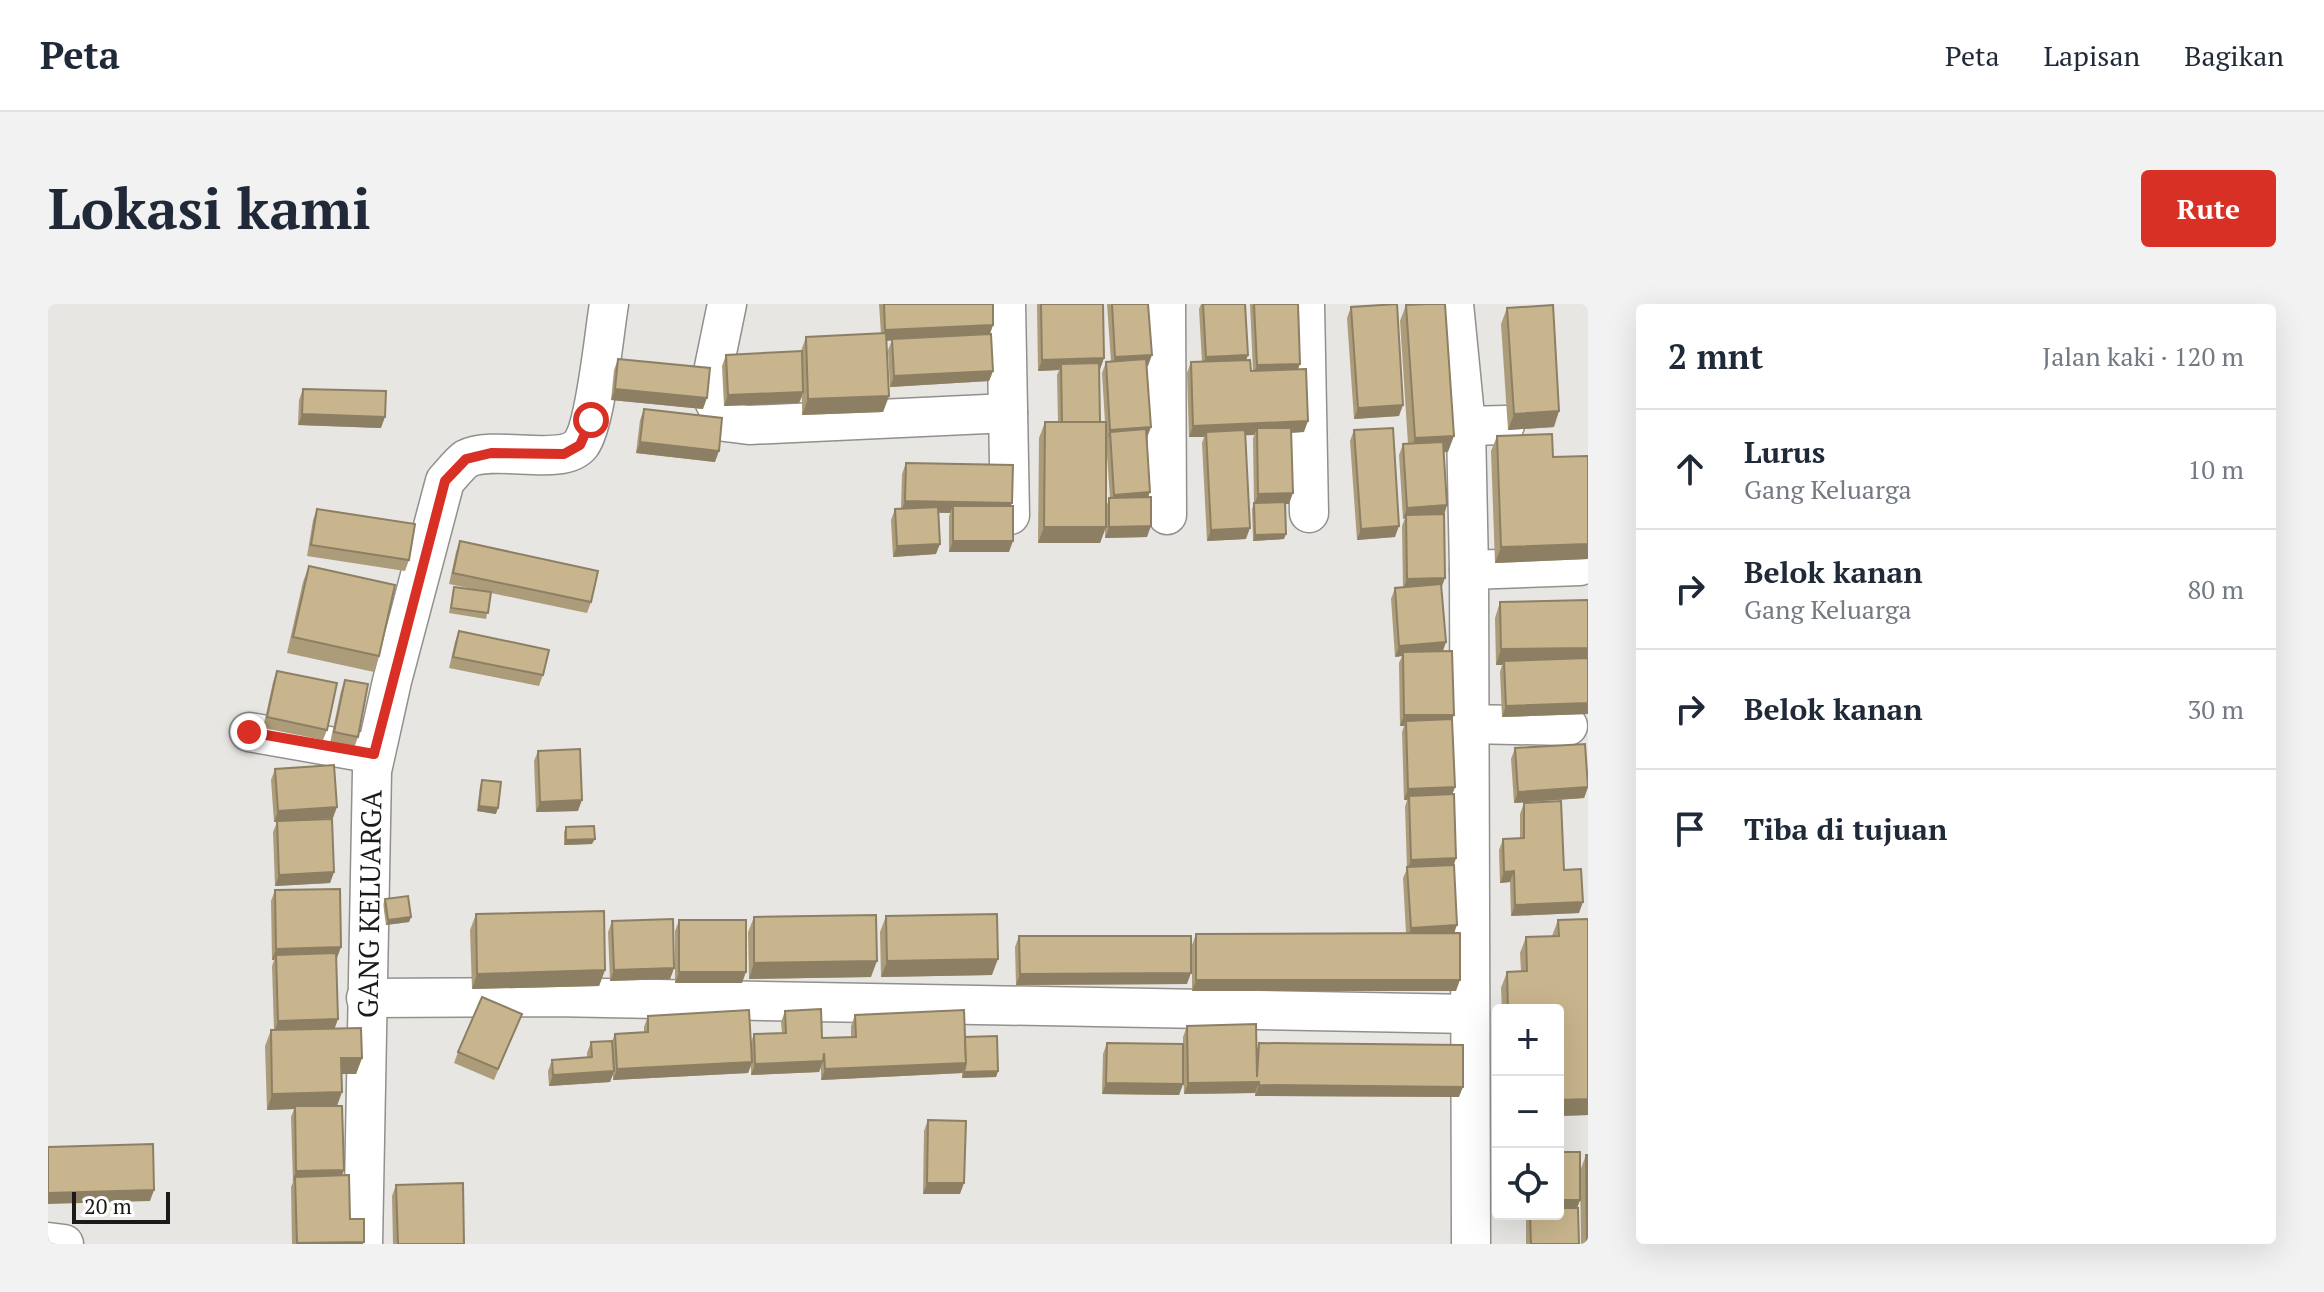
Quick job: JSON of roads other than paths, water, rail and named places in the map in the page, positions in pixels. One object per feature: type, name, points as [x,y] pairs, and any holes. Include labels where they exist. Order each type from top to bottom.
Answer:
[{"type":"street","name":"GANG KELUARGA","points":[[363,1244],[366,998],[374,754],[445,481],[466,459],[491,453],[564,454],[580,445],[591,420],[609,304]]},
{"type":"street","points":[[727,304],[713,372],[714,401],[725,422],[749,425],[1008,413]]},
{"type":"street","points":[[1006,304],[1010,515]]},
{"type":"street","points":[[1166,304],[1167,515]]},
{"type":"street","points":[[1305,304],[1309,513]]},
{"type":"street","points":[[1454,304],[1466,426],[1469,570],[1471,1244]]},
{"type":"street","points":[[1466,426],[1505,425]]},
{"type":"street","points":[[1469,570],[1580,566]]},
{"type":"street","points":[[1468,724],[1568,726]]},
{"type":"street","points":[[249,732],[374,754]]},
{"type":"street","points":[[366,998],[552,997],[1470,1014]]},
{"type":"street","points":[[48,1242],[64,1244]]}]
